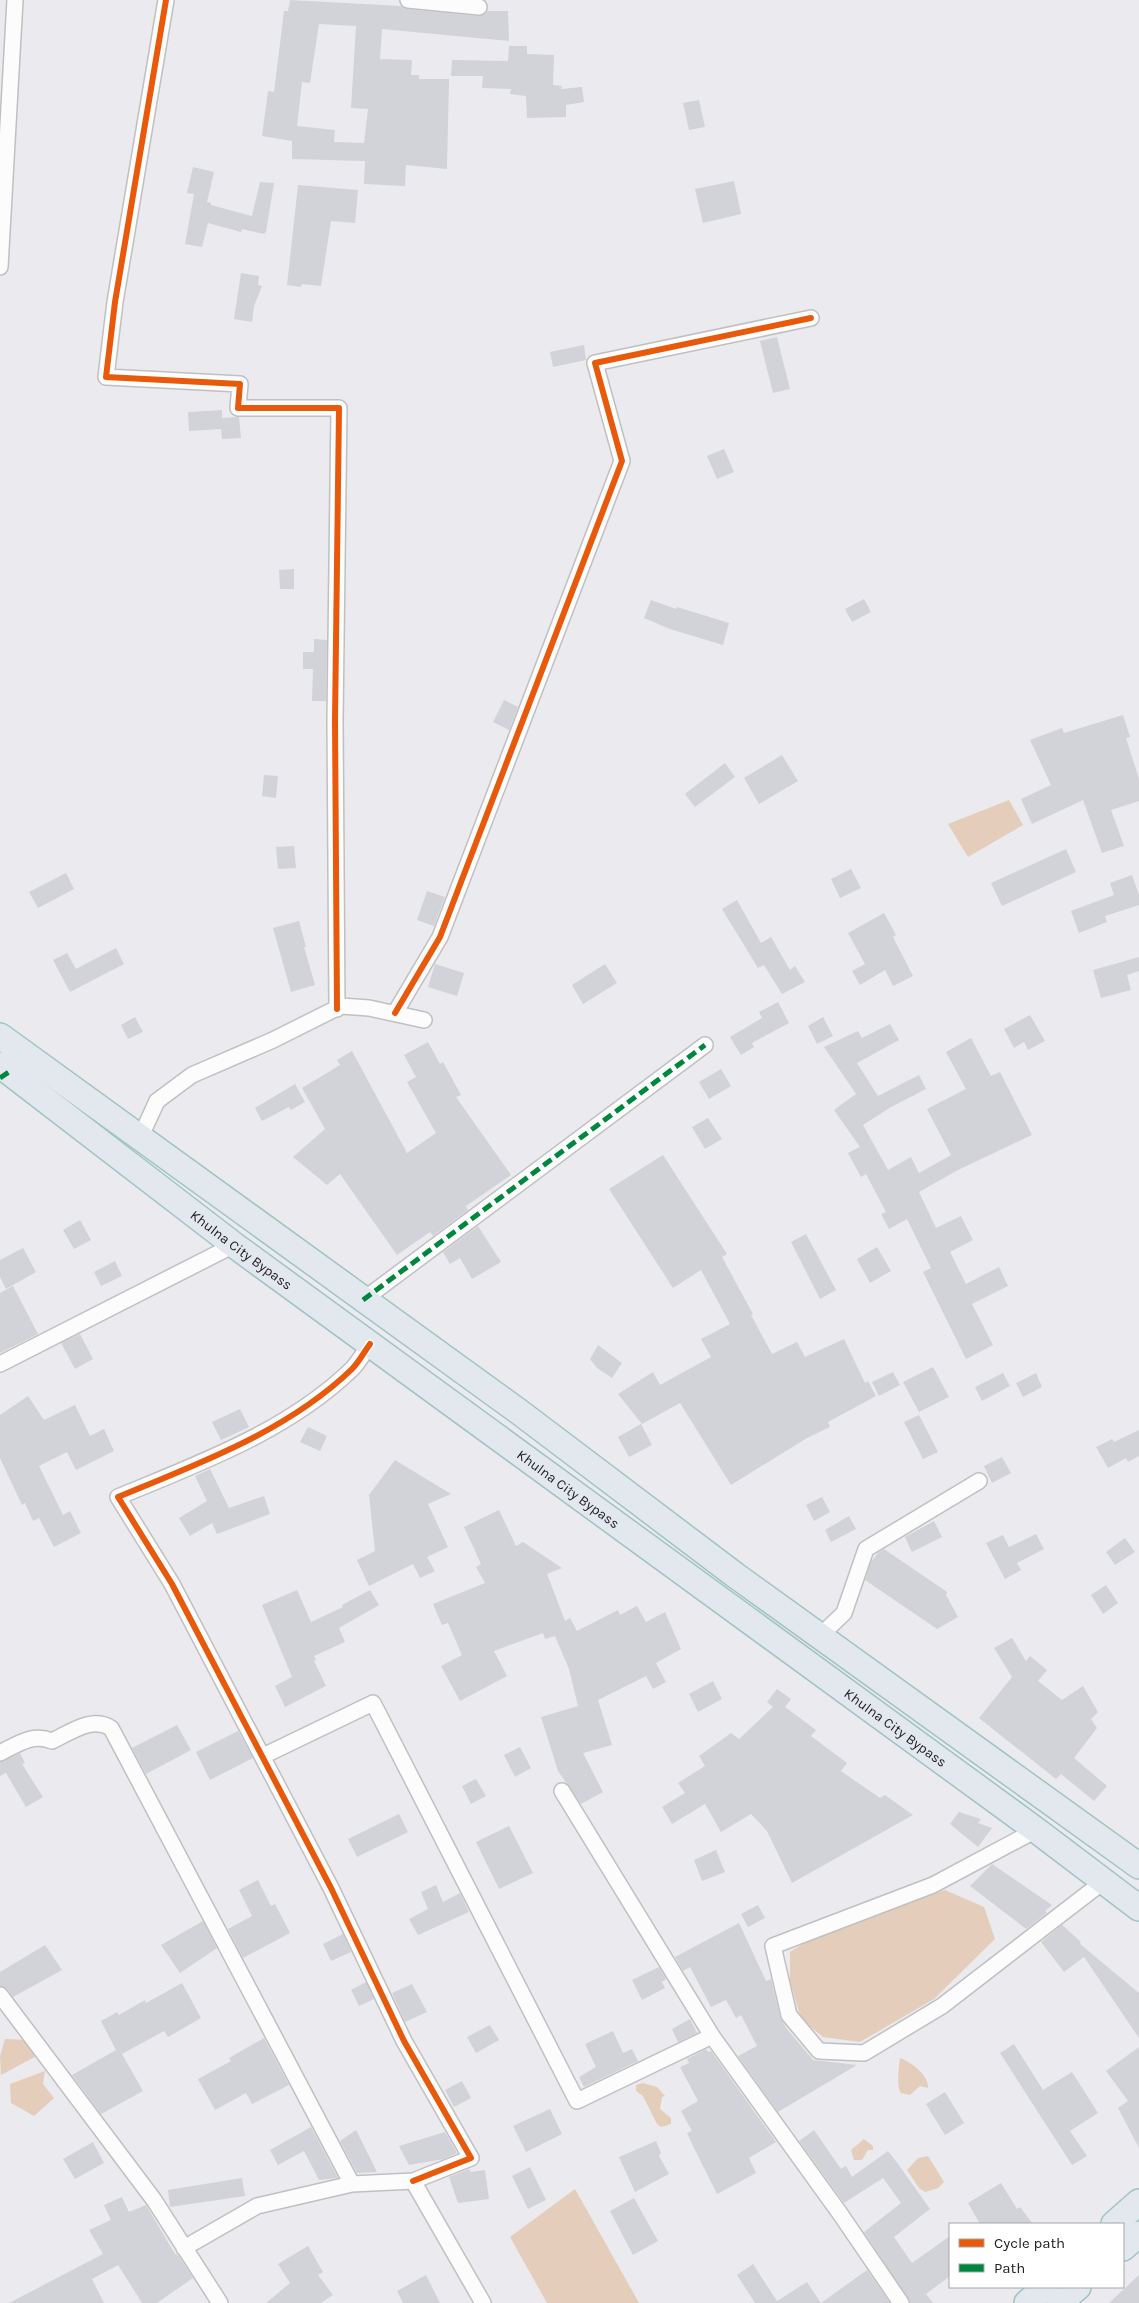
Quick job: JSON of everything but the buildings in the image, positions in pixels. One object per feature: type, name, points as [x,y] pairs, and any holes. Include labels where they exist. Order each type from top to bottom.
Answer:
[{"type":"highway","points":[[0,1036],[518,1411],[735,1575],[821,1635],[1139,1866]]},
{"type":"highway","name":"Khulna City Bypass","points":[[3,1071],[234,1245],[1036,1830],[1139,1908]]},
{"type":"highway","points":[[1115,2223],[1139,2202]]},
{"type":"highway","points":[[1124,2247],[1139,2234]]},
{"type":"highway","points":[[1027,2303],[1044,2288]]},
{"type":"highway","points":[[1059,2303],[1077,2288]]},
{"type":"street","points":[[0,267],[15,0]]},
{"type":"street","points":[[166,0],[115,302],[106,377],[240,384],[238,408],[339,408],[335,710],[336,1009]]},
{"type":"street","points":[[408,0],[480,7]]},
{"type":"street","points":[[394,1013],[440,937],[622,461],[595,363],[812,318]]},
{"type":"street","points":[[140,1138],[157,1101],[192,1074],[273,1040],[341,1006],[369,1008],[424,1020]]},
{"type":"street","points":[[363,1300],[706,1045]]},
{"type":"street","points":[[0,1364],[234,1245]]},
{"type":"street","points":[[184,2248],[257,2206],[352,2184],[413,2181],[471,2158],[404,2041],[331,1888],[172,1584],[118,1497],[213,1458],[299,1412],[354,1368],[370,1344]]},
{"type":"street","points":[[821,1635],[844,1613],[866,1549],[979,1481]]},
{"type":"street","points":[[263,1756],[373,1703],[577,2101],[712,2036]]},
{"type":"street","points":[[0,1753],[32,1737],[52,1740],[92,1723],[103,1723],[111,1728],[352,2184]]},
{"type":"street","points":[[562,1791],[712,2036],[835,2207],[901,2303]]},
{"type":"street","points":[[1036,1830],[933,1885],[773,1946],[789,2015],[819,2051],[864,2053],[942,2006],[1104,1881]]},
{"type":"street","points":[[0,1995],[127,2164],[220,2303]]},
{"type":"street","points":[[413,2181],[482,2303]]},
{"type":"shaded area","points":[[1009,800],[1023,825],[968,857],[948,824]]},
{"type":"shaded area","points":[[945,1890],[984,1907],[995,1939],[934,1999],[860,2042],[823,2037],[801,2019],[790,1981],[790,1952],[811,1939]]},
{"type":"shaded area","points":[[5,2039],[30,2040],[40,2054],[1,2075],[0,2056]]},
{"type":"shaded area","points":[[900,2058],[914,2066],[926,2078],[928,2088],[920,2086],[910,2095],[901,2093],[898,2081]]},
{"type":"shaded area","points":[[45,2071],[43,2084],[54,2098],[34,2116],[11,2103],[10,2084]]},
{"type":"shaded area","points":[[643,2083],[657,2087],[665,2096],[662,2097],[660,2109],[671,2118],[671,2124],[661,2127],[657,2124],[643,2096],[636,2091],[636,2085]]},
{"type":"shaded area","points":[[864,2139],[873,2146],[873,2150],[868,2150],[862,2160],[854,2160],[851,2150]]},
{"type":"shaded area","points":[[928,2156],[944,2182],[938,2188],[925,2192],[919,2188],[907,2170],[918,2158]]},
{"type":"shaded area","points":[[575,2189],[639,2303],[547,2303],[510,2237]]},
{"type":"marked path","points":[[363,1300],[705,1045]]},
{"type":"marked path","points":[[0,1078],[9,1072]]},
{"type":"cycle path","points":[[166,0],[115,302],[106,377],[240,384],[238,408],[339,408],[335,720],[337,1009]]},
{"type":"cycle path","points":[[395,1013],[440,937],[622,461],[595,363],[811,318]]},
{"type":"cycle path","points":[[370,1344],[355,1366],[327,1391],[271,1428],[211,1458],[118,1497],[172,1584],[331,1888],[404,2041],[471,2158],[413,2181]]}]
